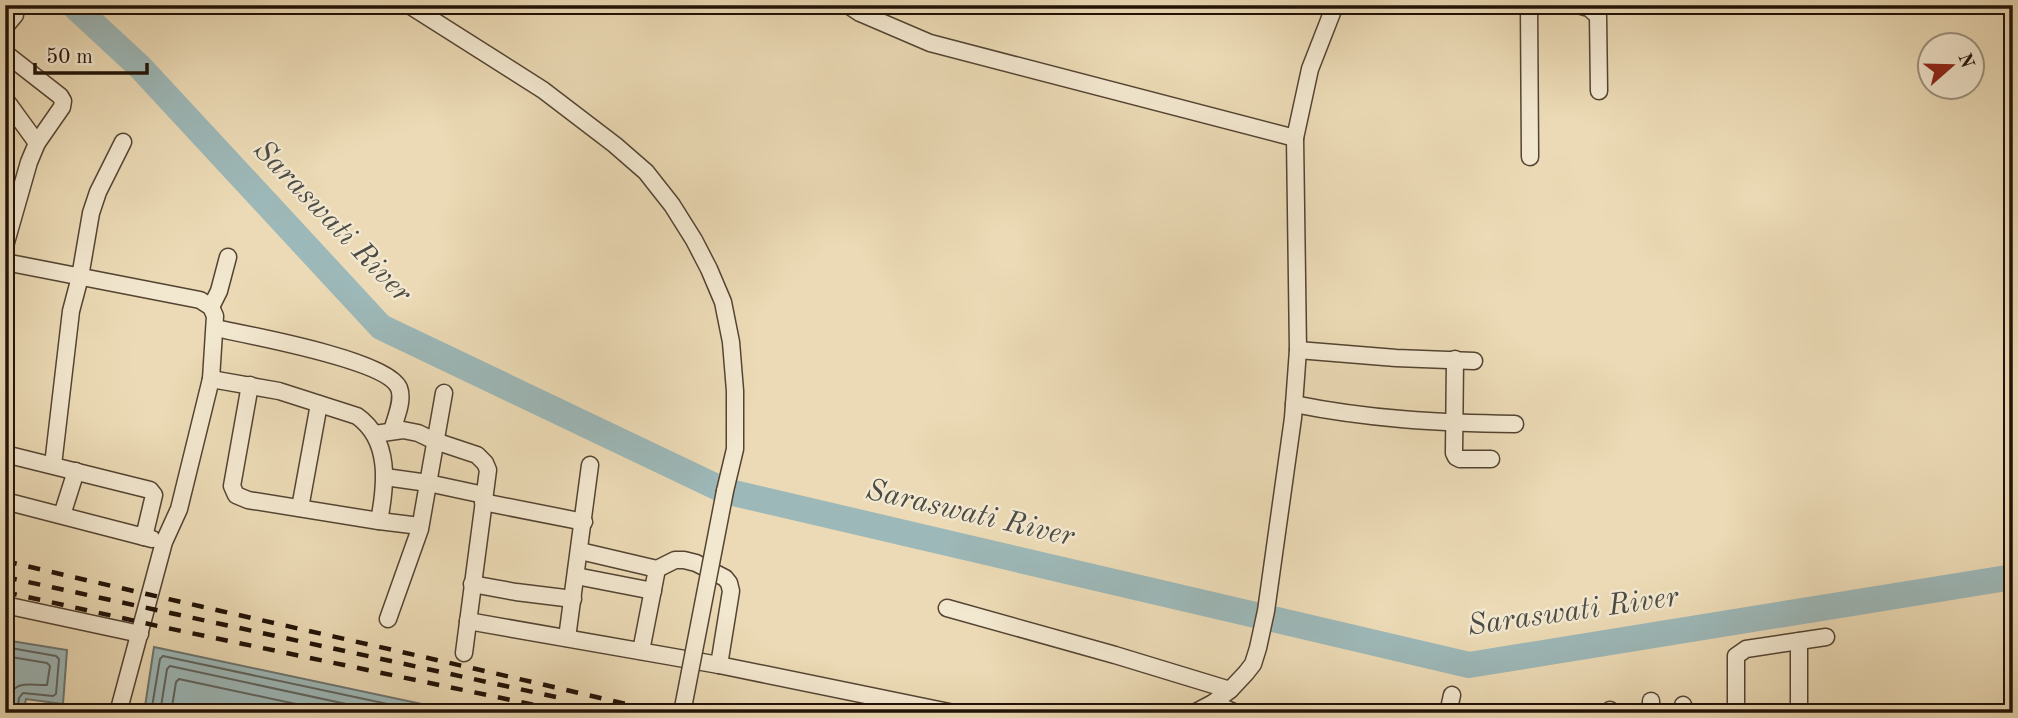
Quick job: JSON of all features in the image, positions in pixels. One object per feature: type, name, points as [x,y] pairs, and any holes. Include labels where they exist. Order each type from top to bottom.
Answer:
[{"type":"street","points":[[409,5],[543,90],[615,145],[646,173],[673,205],[694,240],[723,302],[731,342],[735,391],[735,449],[682,713]]},
{"type":"street","points":[[848,5],[860,13],[930,43],[1295,138]]},
{"type":"street","points":[[1194,713],[1230,690],[1253,664],[1266,611],[1294,404],[1298,350],[1295,138],[1310,69],[1335,5]]},
{"type":"street","points":[[1530,5],[1530,157]]},
{"type":"street","points":[[1577,5],[1589,8],[1598,16],[1599,91]]},
{"type":"street","points":[[5,54],[63,101],[62,107],[37,143],[29,162],[5,246]]},
{"type":"street","points":[[5,99],[37,143]]},
{"type":"street","points":[[53,465],[71,311],[92,213],[97,192],[123,142]]},
{"type":"street","points":[[211,307],[219,291],[228,257]]},
{"type":"street","points":[[5,262],[200,300],[211,307],[215,316],[211,379],[179,509],[164,542],[118,713]]},
{"type":"street","points":[[215,328],[332,355],[376,369],[393,380],[399,388],[401,397],[392,431]]},
{"type":"street","points":[[1298,350],[1474,361]]},
{"type":"street","points":[[1455,359],[1454,453],[1456,457],[1470,460],[1491,459]]},
{"type":"street","points":[[211,379],[279,391],[357,416],[365,422],[375,434],[385,477],[379,522]]},
{"type":"street","points":[[250,385],[232,486],[236,495],[248,500],[379,522],[420,526]]},
{"type":"street","points":[[388,619],[420,526],[444,393]]},
{"type":"street","points":[[300,508],[319,404]]},
{"type":"street","points":[[1294,404],[1337,413],[1389,419],[1515,424]]},
{"type":"street","points":[[375,434],[411,431],[477,455],[488,470],[464,653]]},
{"type":"street","points":[[5,454],[150,490],[154,495],[144,537]]},
{"type":"street","points":[[568,638],[590,466]]},
{"type":"street","points":[[62,515],[76,471]]},
{"type":"street","points":[[385,477],[428,483],[584,522]]},
{"type":"street","points":[[5,501],[164,542]]},
{"type":"street","points":[[580,551],[657,569],[675,560],[684,560],[724,578],[731,591],[719,665]]},
{"type":"street","points":[[642,651],[657,569]]},
{"type":"street","points":[[576,576],[653,591]]},
{"type":"street","points":[[472,584],[573,599]]},
{"type":"street","points":[[5,605],[140,634]]},
{"type":"street","points":[[947,608],[1115,654],[1230,690]]},
{"type":"street","points":[[468,621],[719,665],[954,713]]},
{"type":"street","points":[[1736,713],[1736,656],[1739,652],[1826,637]]},
{"type":"street","points":[[1799,641],[1799,713]]},
{"type":"street","points":[[1448,713],[1452,695]]},
{"type":"street","points":[[1213,703],[1236,713]]},
{"type":"water","points":[[5,640],[67,650],[63,704],[26,699],[23,713],[5,713]]},
{"type":"water","points":[[154,647],[464,713],[144,713]]},
{"type":"waterway","name":"Saraswati River","points":[[73,5],[140,67],[381,327],[725,491],[1469,665],[2013,577]]},
{"type":"railway","points":[[5,561],[663,713]]},
{"type":"railway","points":[[5,577],[556,697]]},
{"type":"railway","points":[[5,592],[573,713]]}]
